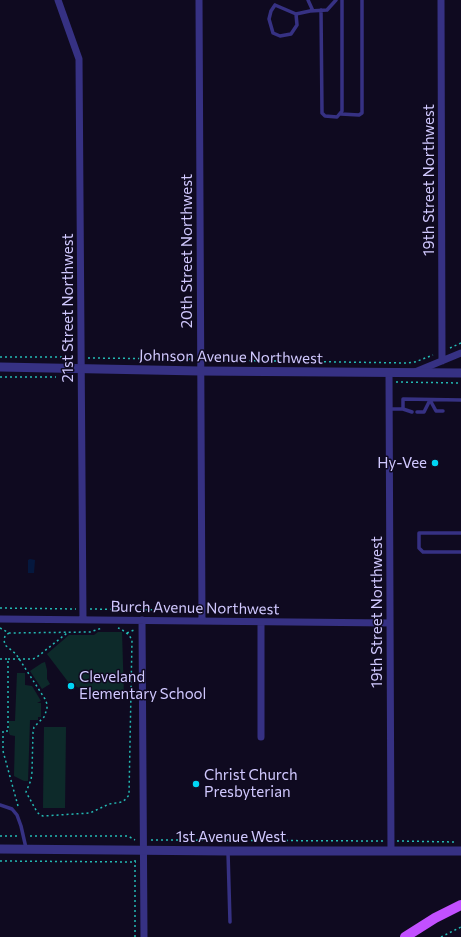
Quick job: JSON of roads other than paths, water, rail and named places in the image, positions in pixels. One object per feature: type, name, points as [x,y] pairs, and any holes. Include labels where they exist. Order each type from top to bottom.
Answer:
[{"type":"main road","points":[[405,937],[461,904]]},
{"type":"street","name":"21st Street Northwest","points":[[58,0],[79,59],[83,620]]},
{"type":"street","name":"20th Street Northwest","points":[[199,0],[202,621]]},
{"type":"street","name":"19th Street Northwest","points":[[441,0],[442,361]]},
{"type":"street","points":[[414,372],[461,353]]},
{"type":"street","name":"Johnson Avenue Northwest","points":[[0,367],[200,371],[461,373]]},
{"type":"street","name":"19th Street Northwest","points":[[389,372],[391,851]]},
{"type":"street","name":"Burch Avenue Northwest","points":[[0,619],[390,623]]},
{"type":"street","points":[[142,620],[144,937]]},
{"type":"street","points":[[261,622],[261,737]]},
{"type":"street","name":"1st Avenue West","points":[[0,848],[228,851],[457,851]]},
{"type":"street","points":[[457,851],[461,859]]},
{"type":"lane","points":[[273,0],[275,5],[296,14],[327,10],[336,0]]},
{"type":"lane","points":[[308,0],[313,11]]},
{"type":"lane","points":[[341,114],[342,0]]},
{"type":"lane","points":[[321,10],[322,113],[325,116],[330,117],[338,117],[341,114],[359,115],[362,113],[362,0]]},
{"type":"lane","points":[[275,5],[271,10],[269,19],[273,33],[280,36],[291,34],[297,25],[296,14]]},
{"type":"lane","points":[[403,409],[404,399],[461,400]]},
{"type":"lane","points":[[430,400],[436,411],[443,412]]},
{"type":"lane","points":[[417,412],[424,412],[430,400]]},
{"type":"lane","points":[[389,409],[403,409],[412,412]]},
{"type":"lane","points":[[461,533],[419,533],[419,548],[423,552],[461,552]]},
{"type":"lane","points":[[0,805],[12,809],[21,823],[27,849]]},
{"type":"lane","points":[[228,851],[230,922]]},
{"type":"water","points":[[28,560],[35,560],[34,573],[28,573]]},
{"type":"place","name":"Hy-Vee","points":[[435,463]]},
{"type":"place","name":"Cleveland Elementary School","points":[[71,686]]},
{"type":"place","name":"Christ Church Presbyterian","points":[[196,784]]}]
